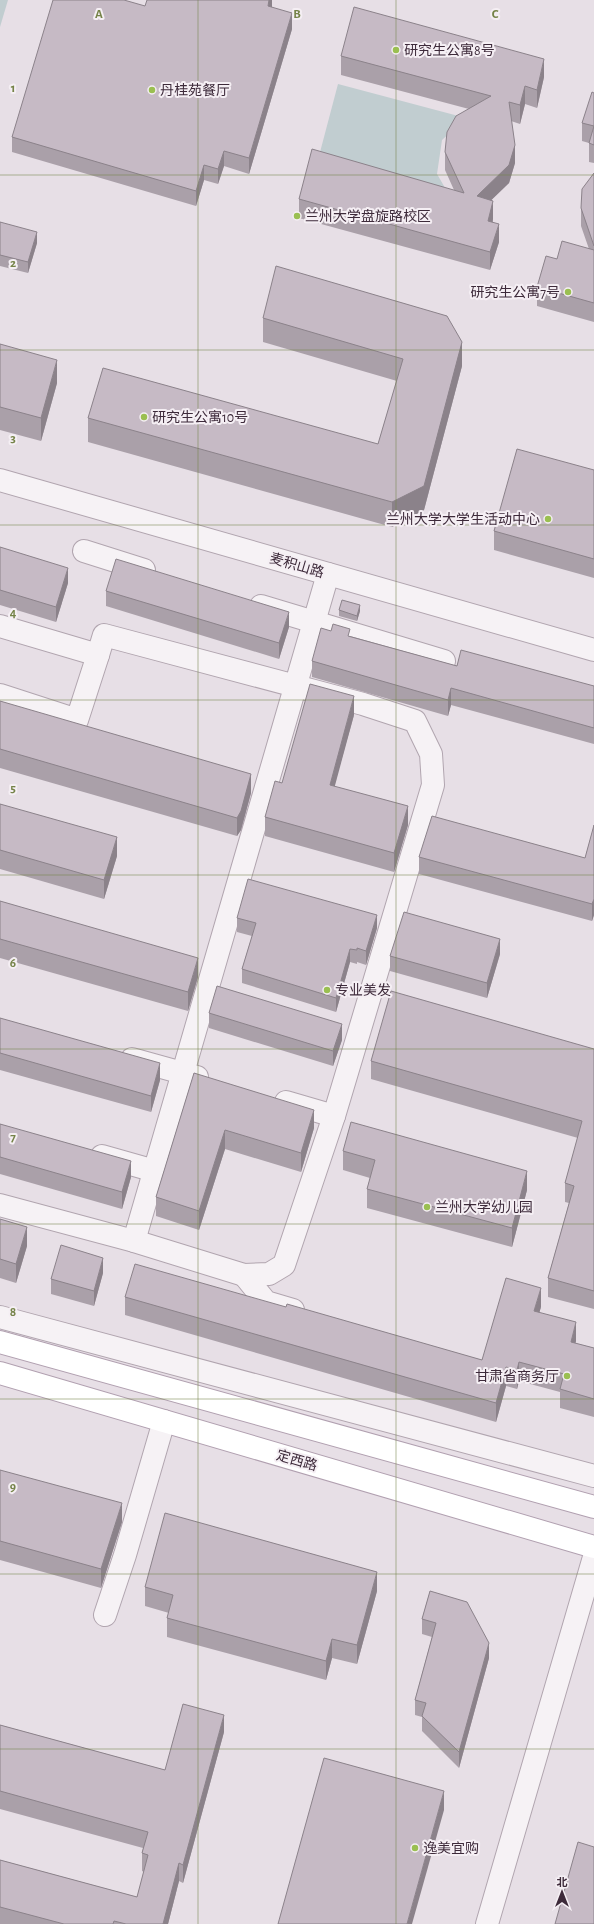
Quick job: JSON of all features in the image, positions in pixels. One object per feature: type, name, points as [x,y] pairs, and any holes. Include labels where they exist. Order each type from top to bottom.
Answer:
[{"type":"main road","points":[[0,1342],[594,1507]]},
{"type":"main road","name":"定西路","points":[[0,1373],[594,1547]]},
{"type":"street","name":"麦积山路","points":[[0,480],[594,650]]},
{"type":"street","points":[[84,551],[165,576]]},
{"type":"street","points":[[134,1241],[328,574]]},
{"type":"street","points":[[240,599],[444,661]]},
{"type":"street","points":[[0,626],[98,655]]},
{"type":"street","points":[[0,695],[77,720],[104,635],[295,686],[415,721],[431,754],[433,785],[334,1116],[284,1265],[269,1274],[244,1275],[134,1241],[0,1205]]},
{"type":"street","points":[[208,986],[231,993]]},
{"type":"street","points":[[337,1025],[360,1032]]},
{"type":"street","points":[[114,1054],[213,1082]]},
{"type":"street","points":[[266,1097],[334,1116]]},
{"type":"street","points":[[81,1151],[155,1171]]},
{"type":"street","points":[[244,1275],[266,1302],[312,1315]]},
{"type":"street","points":[[0,1317],[594,1476]]},
{"type":"street","points":[[106,1615],[126,1555],[164,1421]]},
{"type":"street","points":[[487,1924],[594,1557]]},
{"type":"shaded area","points":[[0,0],[8,0],[0,27]]},
{"type":"shaded area","points":[[338,84],[466,118],[442,140],[437,174],[448,193],[319,156]]},
{"type":"building","name":"丹桂苑餐厅","points":[[53,0],[124,0],[145,6],[147,0],[269,0],[268,6],[292,13],[249,158],[224,151],[218,169],[204,165],[196,191],[12,137]]},
{"type":"building","points":[[354,7],[544,59],[537,90],[525,86],[520,105],[509,102],[515,145],[509,165],[477,196],[493,201],[488,221],[499,224],[490,252],[299,199],[312,149],[464,193],[445,152],[447,132],[456,116],[491,96],[341,56]]},
{"type":"building","points":[[592,92],[594,93],[594,126],[582,123]]},
{"type":"building","points":[[594,126],[594,145],[589,143]]},
{"type":"building","points":[[594,173],[594,246],[581,208],[582,189]]},
{"type":"building","points":[[0,222],[37,232],[28,262],[0,255]]},
{"type":"building","points":[[562,241],[594,250],[594,303],[537,287],[546,256],[557,259]]},
{"type":"building","name":"研究生公寓10号","points":[[276,266],[447,316],[462,342],[424,486],[392,502],[88,418],[103,368],[378,444],[403,359],[263,318]]},
{"type":"building","points":[[0,344],[57,360],[41,418],[0,407]]},
{"type":"building","name":"兰州大学大学生活动中心","points":[[517,449],[594,470],[594,559],[494,531]]},
{"type":"building","points":[[0,547],[68,568],[56,607],[0,590]]},
{"type":"building","points":[[116,559],[289,612],[279,643],[106,591]]},
{"type":"building","points":[[342,600],[360,605],[357,616],[339,610]]},
{"type":"building","points":[[333,624],[350,629],[348,636],[457,666],[461,650],[594,686],[594,728],[451,688],[448,700],[312,661],[321,628],[331,631]]},
{"type":"building","points":[[310,684],[354,696],[330,785],[408,806],[394,853],[265,817],[275,781],[282,783]]},
{"type":"building","points":[[0,701],[251,774],[241,811],[237,818],[0,749]]},
{"type":"building","points":[[0,804],[117,837],[104,880],[0,850]]},
{"type":"building","points":[[432,816],[585,858],[594,825],[594,899],[592,904],[419,857]]},
{"type":"building","points":[[248,879],[377,915],[366,951],[357,948],[357,950],[350,949],[336,998],[242,969],[256,923],[237,918]]},
{"type":"building","points":[[0,901],[198,958],[188,992],[0,939]]},
{"type":"building","points":[[404,912],[500,939],[487,983],[390,956]]},
{"type":"building","points":[[217,986],[342,1024],[333,1051],[209,1013]]},
{"type":"building","points":[[391,991],[594,1049],[594,1291],[548,1278],[574,1186],[565,1183],[582,1121],[371,1061]]},
{"type":"building","points":[[0,1018],[160,1063],[151,1096],[0,1053]]},
{"type":"building","points":[[194,1073],[314,1110],[301,1153],[225,1130],[199,1211],[156,1197]]},
{"type":"building","points":[[351,1122],[527,1171],[512,1228],[367,1189],[375,1160],[343,1151]]},
{"type":"building","points":[[0,1124],[131,1161],[122,1192],[0,1157]]},
{"type":"building","points":[[0,1219],[27,1227],[16,1264],[0,1259]]},
{"type":"building","points":[[61,1245],[103,1258],[94,1291],[51,1279]]},
{"type":"building","points":[[135,1264],[286,1307],[287,1304],[482,1360],[506,1278],[541,1288],[534,1311],[576,1322],[571,1342],[594,1348],[594,1399],[560,1389],[564,1374],[519,1362],[517,1370],[506,1367],[496,1403],[125,1297]]},
{"type":"building","points":[[0,1470],[122,1503],[101,1569],[0,1541]]},
{"type":"building","points":[[165,1513],[377,1572],[357,1645],[332,1639],[326,1661],[167,1618],[173,1595],[145,1587]]},
{"type":"building","points":[[430,1591],[467,1602],[489,1643],[459,1752],[422,1716],[426,1703],[415,1700],[436,1623],[422,1619]]},
{"type":"building","points":[[183,1704],[224,1715],[183,1865],[179,1863],[163,1924],[126,1924],[114,1921],[113,1924],[64,1924],[0,1907],[0,1860],[137,1897],[148,1855],[142,1853],[148,1832],[0,1791],[0,1725],[165,1770]]},
{"type":"building","points":[[324,1758],[444,1791],[407,1924],[278,1924]]},
{"type":"building","points":[[578,1842],[594,1847],[594,1924],[555,1924]]},
{"type":"place","name":"研究生公寓8号","points":[[396,50]]},
{"type":"place","name":"丹桂苑餐厅","points":[[152,90]]},
{"type":"place","name":"兰州大学盘旋路校区","points":[[297,216]]},
{"type":"place","name":"研究生公寓7号","points":[[568,292]]},
{"type":"place","name":"研究生公寓10号","points":[[144,417]]},
{"type":"place","name":"兰州大学大学生活动中心","points":[[548,519]]},
{"type":"place","name":"专业美发","points":[[327,990]]},
{"type":"place","name":"兰州大学幼儿园","points":[[427,1207]]},
{"type":"place","name":"甘肃省商务厅","points":[[567,1376]]},
{"type":"place","name":"逸美宜购","points":[[415,1848]]}]
